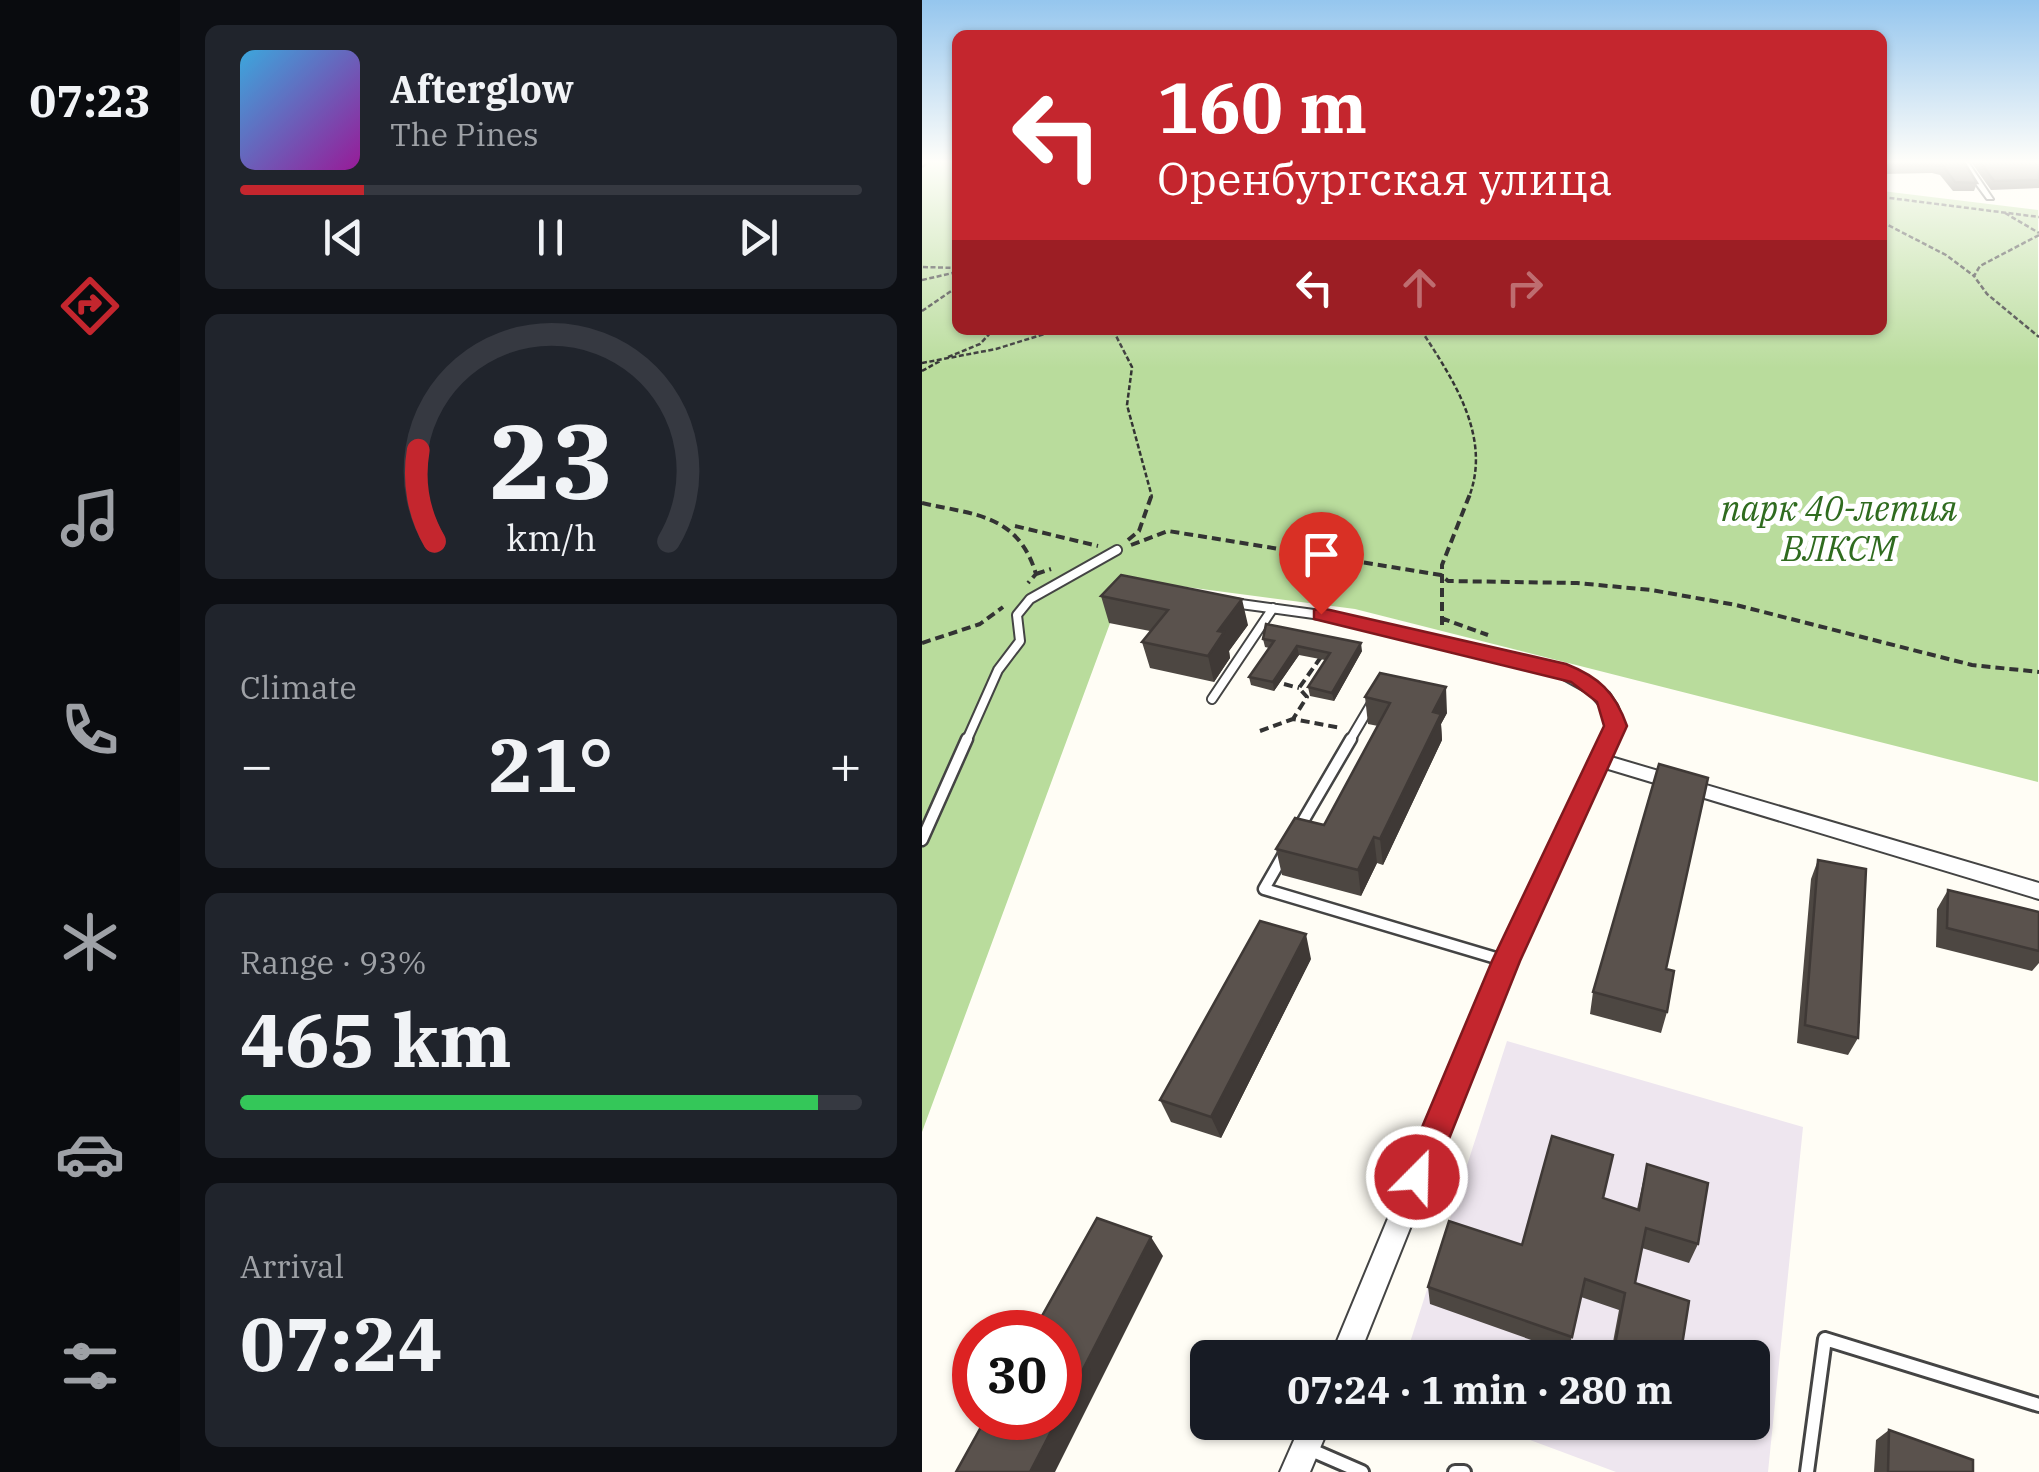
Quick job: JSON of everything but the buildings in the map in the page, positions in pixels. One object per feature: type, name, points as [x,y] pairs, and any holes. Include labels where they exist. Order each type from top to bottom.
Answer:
[{"type":"street","points":[[1321,614],[1558,669],[1606,698],[1616,726],[1603,761],[1506,961],[1351,1340]]},
{"type":"street","points":[[1603,761],[2038,891]]},
{"type":"lane","points":[[922,840],[998,670],[1020,641],[1017,616],[1030,599],[1117,550]]},
{"type":"lane","points":[[1018,596],[1030,599]]},
{"type":"lane","points":[[1221,602],[1321,614]]},
{"type":"lane","points":[[1212,700],[1274,608]]},
{"type":"lane","points":[[1375,696],[1264,889],[1506,961]]},
{"type":"lane","points":[[1808,1472],[1825,1339],[2038,1405]]},
{"type":"lane","points":[[1306,1448],[1362,1472]]},
{"type":"lane","points":[[1455,1472],[1464,1472]]},
{"type":"path","points":[[1899,231],[1946,255],[1974,276],[1987,294],[2038,337]]},
{"type":"path","points":[[1974,276],[1980,266],[2038,234]]},
{"type":"path","points":[[952,270],[922,267],[922,277],[952,271]]},
{"type":"path","points":[[922,311],[952,291]]},
{"type":"path","points":[[922,371],[980,344],[988,335]]},
{"type":"path","points":[[922,363],[1038,335]]},
{"type":"path","points":[[1116,335],[1132,367],[1127,405],[1153,499],[1139,531],[1117,550]]},
{"type":"path","points":[[1424,335],[1458,387],[1478,456],[1473,486],[1440,575],[1444,640]]},
{"type":"path","points":[[922,503],[1117,550],[1168,531],[1440,575],[1448,581],[1577,583],[1651,590],[1736,605],[1828,632],[1972,665],[2038,672]]},
{"type":"path","points":[[922,643],[980,624],[1018,596],[1036,574],[1031,548],[1011,525]]},
{"type":"path","points":[[1299,688],[1324,652],[1309,649]]},
{"type":"path","points":[[1284,684],[1299,688],[1307,697],[1293,719]]},
{"type":"path","points":[[1260,731],[1293,719],[1356,730]]},
{"type":"shaded area","points":[[1507,1041],[1803,1127],[1768,1472],[1616,1472],[1530,1440],[1770,1440],[1770,1340],[1411,1340]]},
{"type":"green space","name":"парк 40-летия ВЛКСМ","points":[[922,231],[952,231],[952,335],[1887,335],[1887,231],[2038,231],[2038,782],[1355,609],[1156,583],[1119,599],[922,1132]]},
{"type":"route","points":[[1321,614],[1558,669],[1579,677],[1606,698],[1616,726],[1603,761],[1506,961],[1417,1177]]}]
